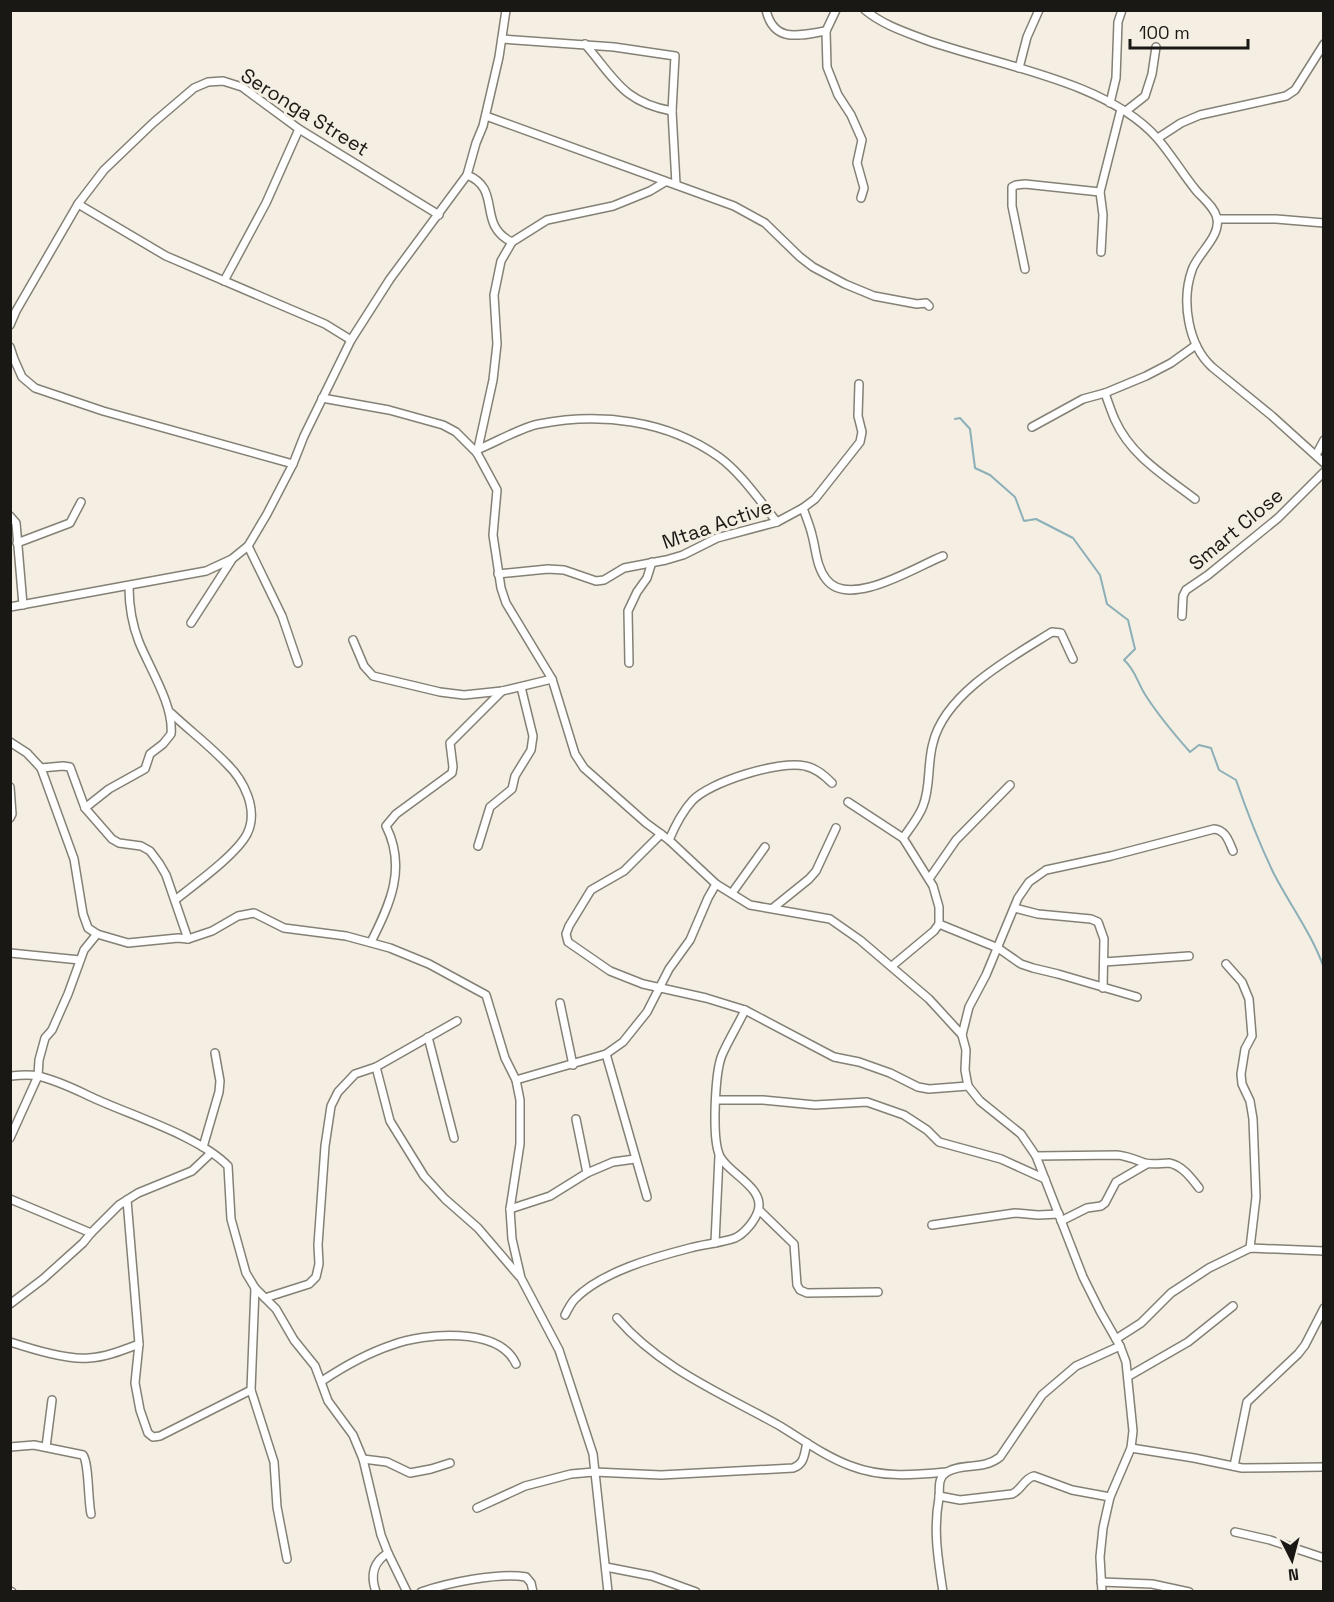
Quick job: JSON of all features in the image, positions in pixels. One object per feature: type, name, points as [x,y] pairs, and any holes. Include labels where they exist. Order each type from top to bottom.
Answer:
[{"type":"street","points":[[191,622],[216,580],[232,559],[248,546],[267,514],[351,340],[390,279],[467,175],[486,116],[506,10]]},
{"type":"street","points":[[766,10],[769,22],[781,33],[791,37],[826,31]]},
{"type":"street","points":[[836,10],[826,31],[827,67],[838,95],[858,127],[862,140],[857,164],[864,188],[861,198]]},
{"type":"street","points":[[865,10],[875,18],[909,34],[960,52],[1058,81],[1110,103],[1124,110],[1158,138],[1194,189],[1214,210],[1217,219],[1217,227],[1212,238],[1192,269],[1188,293],[1189,318],[1196,345],[1204,361],[1323,463]]},
{"type":"street","points":[[1019,68],[1029,31],[1039,10]]},
{"type":"street","points":[[1110,103],[1116,78],[1118,22],[1122,10]]},
{"type":"street","points":[[501,39],[585,44],[675,56],[672,111],[676,184]]},
{"type":"street","points":[[585,44],[613,76],[620,88],[632,97],[653,107],[672,111]]},
{"type":"street","points":[[1158,138],[1181,123],[1200,115],[1286,96],[1295,90],[1323,44]]},
{"type":"street","points":[[1101,252],[1103,215],[1100,192],[1124,110],[1145,96],[1149,86],[1156,47]]},
{"type":"street","name":"Seronga Street","points":[[10,325],[78,204],[104,171],[153,123],[194,88],[208,82],[223,81],[242,87],[299,129],[439,215]]},
{"type":"street","points":[[486,116],[724,202],[765,223],[813,267],[845,284],[874,296],[916,304],[926,303],[930,306]]},
{"type":"street","points":[[224,281],[266,202],[299,129]]},
{"type":"street","points":[[467,175],[476,178],[486,188],[488,208],[496,231],[512,242]]},
{"type":"street","points":[[478,451],[493,380],[496,345],[494,295],[501,261],[512,242],[547,220],[613,206],[650,191],[665,182]]},
{"type":"street","points":[[1025,269],[1012,206],[1012,187],[1025,184],[1100,192]]},
{"type":"street","points":[[78,204],[166,256],[325,324],[351,340]]},
{"type":"street","points":[[1217,219],[1276,219],[1323,223]]},
{"type":"street","points":[[1032,427],[1083,399],[1105,393],[1171,363],[1196,345]]},
{"type":"street","points":[[10,347],[22,377],[35,388],[103,411],[293,464]]},
{"type":"street","name":"Mtaa Active","points":[[498,574],[548,569],[564,570],[596,581],[604,580],[624,568],[683,555],[717,538],[777,522],[815,499],[860,442],[862,432],[858,416],[859,384]]},
{"type":"street","points":[[1105,393],[1115,421],[1140,456],[1195,499]]},
{"type":"street","points":[[322,399],[389,410],[443,425],[456,432],[478,451],[497,490],[493,535],[498,574],[506,603],[552,679],[575,754],[584,768],[669,840],[716,884],[750,905],[830,919],[860,940],[929,999],[962,1035],[966,1050],[965,1070],[968,1086],[980,1101],[1021,1134],[1036,1155],[1083,1277],[1118,1343],[1129,1376],[1128,1396],[1133,1431],[1131,1448],[1110,1497],[1100,1557],[1102,1592]]},
{"type":"street","points":[[478,451],[537,424],[604,418],[636,422],[672,432],[720,458],[739,476],[777,522]]},
{"type":"street","points":[[1316,455],[1323,440]]},
{"type":"street","name":"Smart Close","points":[[1182,616],[1181,603],[1186,590],[1278,518],[1323,472]]},
{"type":"street","points":[[17,543],[70,523],[81,502]]},
{"type":"street","points":[[803,508],[813,536],[815,554],[826,579],[838,588],[849,590],[880,585],[943,556]]},
{"type":"street","points":[[10,516],[16,523],[22,605]]},
{"type":"street","points":[[248,546],[282,616],[298,663]]},
{"type":"street","points":[[10,607],[206,571],[232,559]]},
{"type":"street","points":[[629,663],[628,611],[647,578],[652,562]]},
{"type":"street","points":[[129,586],[129,606],[138,640],[171,713],[227,763],[239,778],[251,810],[247,835],[236,848],[175,900]]},
{"type":"street","points":[[903,838],[922,808],[929,776],[933,740],[946,715],[959,699],[992,672],[1052,632],[1061,633],[1073,659]]},
{"type":"street","points":[[353,640],[364,666],[373,676],[410,686],[464,695],[502,692],[552,679]]},
{"type":"street","points":[[478,846],[490,807],[512,789],[515,776],[531,750],[532,730],[521,687]]},
{"type":"street","points":[[371,942],[389,905],[396,879],[394,842],[386,826],[396,814],[452,773],[450,742],[502,692]]},
{"type":"street","points":[[84,808],[109,789],[145,769],[150,754],[171,734],[171,713]]},
{"type":"street","points":[[10,742],[27,753],[41,768],[74,859],[83,914],[88,928],[97,934],[128,943],[188,939],[212,931],[238,915],[254,913],[284,928],[346,936],[371,942],[429,964],[486,995],[505,1058],[516,1080],[520,1100],[520,1144],[510,1209],[512,1239],[521,1278]]},
{"type":"street","points":[[669,840],[677,822],[693,799],[710,788],[740,777],[779,765],[804,766],[816,770],[832,783]]},
{"type":"street","points":[[41,768],[70,767],[84,808],[112,839],[120,843],[141,846],[150,852],[166,875],[188,939]]},
{"type":"street","points":[[929,879],[956,840],[1010,785]]},
{"type":"street","points":[[10,787],[12,814],[10,818]]},
{"type":"street","points":[[848,802],[903,838],[933,886],[939,907],[939,924],[934,931],[892,966]]},
{"type":"street","points":[[773,908],[816,871],[837,828]]},
{"type":"street","points":[[962,1035],[969,1007],[998,948],[1018,898],[1029,882],[1046,870],[1215,829],[1223,832],[1233,851]]},
{"type":"street","points":[[661,834],[624,871],[591,890],[569,926],[566,934],[568,942],[610,971],[643,984],[706,998],[745,1010],[825,1053],[890,1073],[918,1087],[929,1089],[968,1086]]},
{"type":"street","points":[[732,893],[765,847]]},
{"type":"street","points":[[516,1080],[606,1054],[623,1042],[647,1012],[669,969],[690,940],[716,884]]},
{"type":"street","points":[[1015,908],[1038,914],[1091,919],[1098,922],[1104,939],[1103,988]]},
{"type":"street","points":[[939,924],[998,948],[1021,964],[1137,997]]},
{"type":"street","points":[[10,1138],[38,1076],[39,1060],[45,1038],[52,1030],[68,994],[84,950],[97,934]]},
{"type":"street","points":[[10,953],[80,960]]},
{"type":"street","points":[[1104,962],[1189,956]]},
{"type":"street","points":[[1226,963],[1242,982],[1249,999],[1252,1036],[1245,1050],[1241,1074],[1253,1119],[1257,1197],[1250,1248]]},
{"type":"street","points":[[560,1003],[573,1065]]},
{"type":"street","points":[[715,1243],[719,1156],[715,1132],[717,1073],[722,1056],[745,1010]]},
{"type":"street","points":[[266,1298],[309,1284],[316,1277],[320,1264],[320,1203],[331,1106],[338,1092],[355,1074],[376,1067],[457,1021]]},
{"type":"street","points":[[428,1037],[454,1138]]},
{"type":"street","points":[[203,1147],[219,1092],[220,1081],[216,1053]]},
{"type":"street","points":[[606,1054],[647,1197]]},
{"type":"street","points":[[376,1067],[390,1121],[424,1176],[445,1199],[478,1228],[521,1278],[559,1350],[593,1454],[608,1592]]},
{"type":"street","points":[[10,1076],[28,1074],[79,1089],[96,1099],[161,1126],[203,1147],[228,1166],[231,1219],[246,1273],[255,1287],[283,1318],[294,1340],[315,1366],[328,1401],[352,1435],[363,1459],[374,1510],[388,1553],[407,1592]]},
{"type":"street","points":[[717,1100],[763,1100],[815,1105],[867,1102],[904,1115],[927,1130],[939,1142],[1001,1159],[1045,1179]]},
{"type":"street","points":[[576,1119],[587,1173]]},
{"type":"street","points":[[10,1304],[83,1244],[112,1209],[138,1193],[192,1171],[211,1153]]},
{"type":"street","points":[[1036,1155],[1117,1155],[1128,1156],[1147,1164],[1174,1165],[1192,1178],[1199,1188]]},
{"type":"street","points":[[566,1315],[574,1300],[590,1287],[613,1274],[690,1248],[736,1237],[746,1230],[759,1210],[758,1199],[754,1191],[719,1156]]},
{"type":"street","points":[[510,1209],[550,1196],[587,1173],[613,1162],[635,1159]]},
{"type":"street","points":[[932,1225],[1015,1213],[1060,1218],[1106,1203],[1116,1182],[1147,1164]]},
{"type":"street","points":[[10,1199],[91,1233]]},
{"type":"street","points":[[127,1200],[139,1344],[135,1383],[140,1410],[148,1433],[153,1437],[177,1429],[251,1390]]},
{"type":"street","points":[[759,1210],[794,1244],[797,1285],[800,1290],[807,1293],[878,1292]]},
{"type":"street","points":[[617,1318],[644,1346],[691,1378],[851,1466],[873,1472],[914,1475],[946,1472],[992,1463],[1000,1456],[1042,1395],[1076,1366],[1118,1343],[1171,1293],[1209,1268],[1250,1248],[1323,1251]]},
{"type":"street","points":[[255,1287],[251,1390],[267,1434],[274,1462],[277,1507],[287,1558]]},
{"type":"street","points":[[1129,1376],[1188,1342],[1233,1306]]},
{"type":"street","points":[[1234,1466],[1247,1402],[1298,1354],[1305,1345],[1323,1308]]},
{"type":"street","points":[[322,1381],[394,1344],[453,1336],[475,1337],[499,1346],[512,1357],[516,1364]]},
{"type":"street","points":[[10,1342],[46,1352],[88,1359],[139,1344]]},
{"type":"street","points":[[46,1447],[52,1400]]},
{"type":"street","points":[[477,1508],[525,1486],[571,1474],[594,1472],[661,1475],[793,1468],[800,1466],[807,1443]]},
{"type":"street","points":[[10,1447],[34,1445],[86,1457],[91,1514]]},
{"type":"street","points":[[1131,1448],[1242,1468],[1323,1467]]},
{"type":"street","points":[[363,1459],[387,1462],[410,1473],[450,1463]]},
{"type":"street","points":[[943,1592],[935,1528],[940,1480],[946,1472]]},
{"type":"street","points":[[939,1496],[960,1500],[1012,1494],[1017,1492],[1025,1480],[1034,1476],[1072,1490],[1110,1497]]},
{"type":"street","points":[[1235,1532],[1270,1540],[1323,1558]]},
{"type":"street","points":[[376,1592],[373,1574],[375,1563],[388,1553]]},
{"type":"street","points":[[606,1567],[652,1576],[696,1592]]},
{"type":"street","points":[[421,1592],[473,1580],[517,1575],[526,1577],[531,1583],[533,1592]]},
{"type":"street","points":[[1101,1582],[1152,1584],[1189,1592]]},
{"type":"waterway","points":[[955,419],[960,418],[970,429],[975,468],[990,475],[1015,497],[1024,521],[1036,519],[1073,538],[1100,575],[1107,604],[1128,620],[1135,649],[1124,660],[1156,711],[1190,752],[1199,745],[1211,748],[1219,770],[1236,780],[1280,886],[1301,920],[1324,968]]}]
